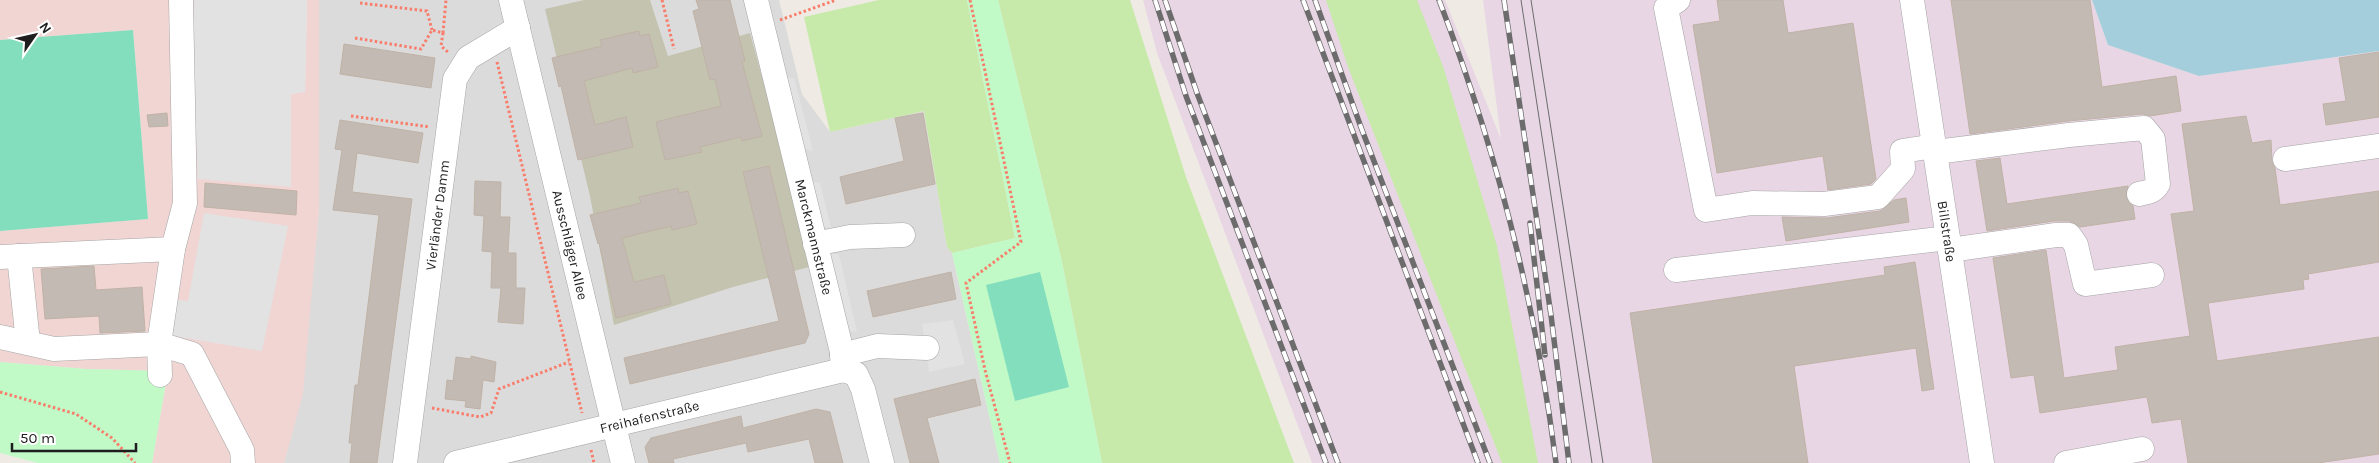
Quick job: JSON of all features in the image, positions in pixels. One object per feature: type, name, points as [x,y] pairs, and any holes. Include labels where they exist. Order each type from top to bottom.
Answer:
[{"type":"street","points":[[160,375],[159,344],[173,249],[185,203],[181,0]]},
{"type":"street","points":[[511,0],[518,28]]},
{"type":"street","name":"Marckmannstraße","points":[[756,0],[843,362]]},
{"type":"street","points":[[1678,0],[1666,8],[1706,210],[1752,203],[1824,204],[1878,197],[1903,169],[1902,151],[2144,128],[2153,139],[2158,184],[2156,189],[2151,192],[2139,194]]},
{"type":"street","name":"Billstraße","points":[[1912,0],[1982,463]]},
{"type":"street","name":"Vierländer Damm","points":[[405,463],[455,78],[468,58],[518,28]]},
{"type":"street","name":"Ausschläger Allee","points":[[518,28],[623,463]]},
{"type":"street","points":[[2285,159],[2379,146]]},
{"type":"street","points":[[815,244],[850,237],[903,235]]},
{"type":"street","points":[[1676,270],[1950,244],[2069,235],[2076,245],[2085,284],[2152,275]]},
{"type":"street","points":[[28,343],[9,256],[173,249]]},
{"type":"street","points":[[0,337],[54,349],[159,344],[192,354],[242,450],[243,463]]},
{"type":"street","name":"Freihafenstraße","points":[[456,463],[614,424],[843,362],[877,346],[927,348]]},
{"type":"street","points":[[843,362],[856,374],[863,389],[882,463]]},
{"type":"street","points":[[2066,463],[2142,449]]},
{"type":"path","points":[[446,0],[441,46],[464,64]]},
{"type":"path","points":[[662,0],[674,49]]},
{"type":"path","points":[[762,25],[791,18],[836,0]]},
{"type":"path","points":[[970,0],[1021,242],[966,283],[985,370],[1010,463]]},
{"type":"path","points":[[355,38],[421,49],[432,30],[427,11],[360,3]]},
{"type":"path","points":[[432,30],[443,32]]},
{"type":"path","points":[[496,41],[498,73],[594,463]]},
{"type":"path","points":[[351,116],[448,130]]},
{"type":"path","points":[[439,410],[480,418],[491,413],[499,389],[569,362]]},
{"type":"path","points":[[0,392],[76,414],[112,438],[135,463]]},
{"type":"shaded area","points":[[0,0],[194,0],[194,90],[291,187],[291,94],[305,91],[307,0],[319,0],[319,209],[303,394],[284,463],[152,463],[168,371],[86,369],[0,362],[0,231],[148,219],[133,30],[0,40]]},
{"type":"shaded area","points":[[194,0],[307,0],[305,92],[291,94],[291,187],[198,179],[194,90]]},
{"type":"shaded area","points":[[319,0],[779,0],[802,94],[830,132],[924,111],[947,247],[952,253],[1000,463],[284,463],[302,394],[319,209]]},
{"type":"shaded area","points":[[584,0],[650,0],[668,56],[750,33],[813,266],[733,287],[614,325],[590,196],[545,9]]},
{"type":"shaded area","points":[[1143,0],[1445,0],[1501,139],[1483,0],[2092,0],[2108,45],[2199,76],[2379,51],[2379,463],[1312,463],[1157,53]]},
{"type":"shaded area","points":[[783,77],[794,78],[813,151],[802,148]]},
{"type":"shaded area","points":[[809,181],[820,183],[831,228],[819,226]]},
{"type":"shaded area","points":[[204,213],[288,226],[262,351],[168,335],[176,300],[188,301]]},
{"type":"shaded area","points":[[827,254],[839,254],[857,332],[845,331]]},
{"type":"shaded area","points":[[953,320],[965,364],[929,372],[922,324]]},
{"type":"green space","points":[[879,0],[967,0],[1015,238],[952,253],[947,247],[924,111],[830,132],[804,17]]},
{"type":"green space","points":[[967,0],[998,0],[1062,262],[1102,463],[1000,463],[952,253],[1015,238]]},
{"type":"green space","points":[[998,0],[1130,0],[1186,177],[1294,463],[1102,463],[1062,262]]},
{"type":"green space","points":[[1326,0],[1417,0],[1444,69],[1497,246],[1538,463],[1502,463],[1348,67]]},
{"type":"green space","points":[[133,30],[148,219],[0,231],[0,40]]},
{"type":"green space","points":[[1040,272],[1069,387],[1015,401],[986,285]]},
{"type":"green space","points":[[0,362],[86,369],[168,371],[152,463],[38,463],[0,453]]},
{"type":"water","points":[[2092,0],[2379,0],[2379,51],[2199,76],[2108,45]]},
{"type":"building","points":[[696,0],[730,0],[745,61],[742,62],[762,136],[742,141],[741,137],[700,147],[702,152],[665,160],[656,122],[721,106],[715,79],[710,80],[693,11],[699,9]]},
{"type":"building","points":[[1717,0],[1783,0],[1788,33],[1853,23],[1876,179],[1871,184],[1828,190],[1823,156],[1717,173],[1693,25],[1720,21]]},
{"type":"building","points":[[1951,0],[2090,0],[2102,87],[2176,76],[2181,111],[2150,116],[2143,114],[2068,121],[1970,134]]},
{"type":"building","points":[[639,31],[640,36],[649,34],[658,67],[633,73],[632,68],[584,81],[595,125],[626,117],[633,147],[578,160],[561,86],[559,87],[552,58],[602,46],[600,40]]},
{"type":"building","points":[[344,44],[435,58],[431,88],[340,74]]},
{"type":"building","points":[[2379,52],[2379,117],[2326,125],[2323,104],[2346,101],[2339,58]]},
{"type":"building","points":[[167,113],[168,126],[149,127],[147,115]]},
{"type":"building","points":[[923,113],[935,184],[846,204],[840,177],[904,161],[895,118]]},
{"type":"building","points":[[2246,116],[2252,143],[2271,140],[2272,161],[2275,168],[2280,205],[2379,191],[2379,262],[2308,274],[2309,279],[2303,280],[2304,289],[2208,303],[2217,361],[2379,337],[2379,454],[2318,463],[2188,463],[2181,419],[2152,423],[2147,397],[2040,413],[2034,375],[2011,378],[1993,258],[2046,250],[2064,378],[2118,370],[2115,347],[2190,336],[2171,214],[2194,211],[2182,124]]},
{"type":"building","points":[[340,120],[423,133],[418,163],[357,153],[352,192],[412,199],[377,463],[350,463],[352,443],[349,443],[355,385],[358,385],[379,215],[333,210],[342,150],[335,149]]},
{"type":"building","points":[[2000,158],[2007,204],[2128,186],[2126,197],[2133,206],[2135,219],[2080,227],[2069,221],[2054,221],[1987,231],[1976,161]]},
{"type":"building","points":[[769,166],[809,334],[805,343],[630,384],[624,358],[779,321],[743,172]]},
{"type":"building","points":[[475,181],[501,182],[500,217],[510,217],[508,253],[516,253],[516,288],[525,288],[523,324],[498,322],[501,288],[491,288],[492,252],[482,251],[484,216],[474,215]]},
{"type":"building","points":[[205,183],[297,191],[296,215],[204,207]]},
{"type":"building","points":[[678,188],[679,193],[688,191],[697,224],[672,230],[671,226],[622,238],[634,282],[664,275],[671,304],[616,318],[599,243],[590,215],[641,203],[639,197]]},
{"type":"building","points":[[1906,198],[1909,222],[1786,241],[1782,217],[1826,218],[1880,211],[1894,200]]},
{"type":"building","points":[[1915,262],[1934,389],[1922,391],[1916,348],[1794,366],[1808,463],[1653,463],[1630,313],[1885,275],[1884,267]]},
{"type":"building","points":[[94,266],[96,290],[142,287],[145,331],[100,333],[99,316],[45,319],[41,269]]},
{"type":"building","points":[[951,272],[956,299],[873,317],[867,291]]},
{"type":"building","points":[[471,356],[496,362],[494,382],[483,380],[480,409],[465,407],[466,401],[445,399],[447,380],[453,381],[456,357],[471,359]]},
{"type":"building","points":[[975,379],[981,405],[927,418],[939,463],[910,463],[894,399]]},
{"type":"building","points":[[816,409],[830,412],[843,463],[815,463],[809,439],[748,452],[746,443],[673,459],[674,463],[649,463],[645,447],[651,438],[741,416],[743,428]]},
{"type":"tram line","points":[[1521,0],[1592,463]]},
{"type":"tram line","points":[[1531,0],[1603,463]]},
{"type":"railway","points":[[1155,0],[1186,96],[1326,463]]},
{"type":"railway","points":[[1165,0],[1197,93],[1338,463]]},
{"type":"railway","points":[[1303,0],[1478,463]]},
{"type":"railway","points":[[1315,0],[1362,130],[1490,463]]},
{"type":"railway","points":[[1439,0],[1479,113],[1511,228],[1537,345],[1556,463]]},
{"type":"railway","points":[[1504,0],[1551,315],[1569,463]]},
{"type":"railway","points":[[1530,223],[1545,355]]}]
